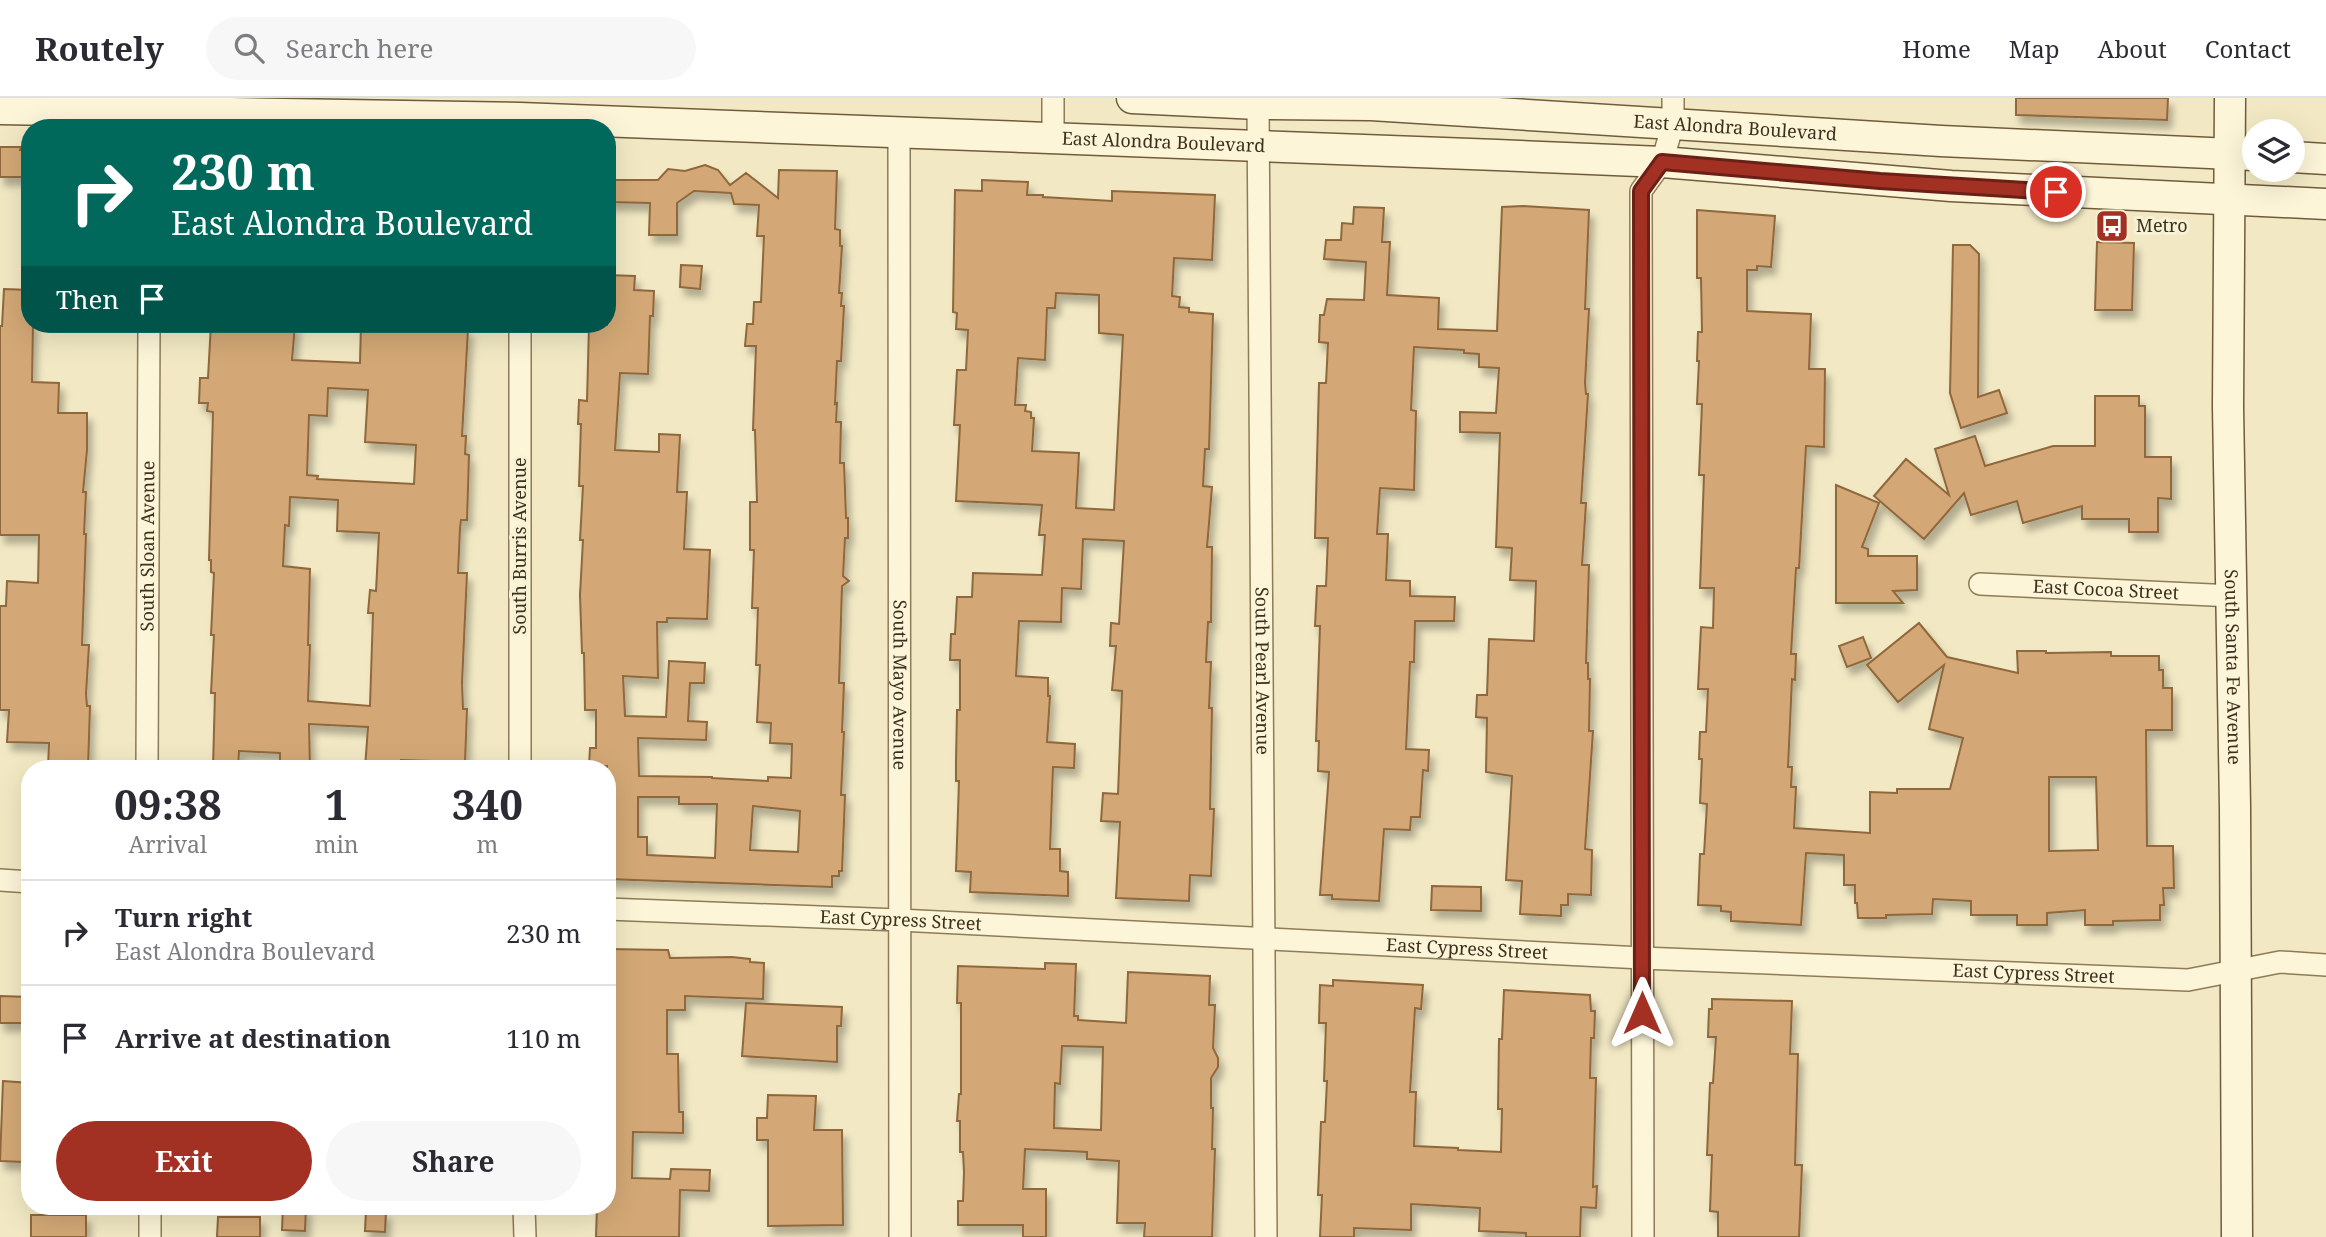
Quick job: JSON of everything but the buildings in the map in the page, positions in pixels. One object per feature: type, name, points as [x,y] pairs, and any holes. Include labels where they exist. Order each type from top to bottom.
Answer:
[{"type":"main road","name":"East Alondra Boulevard","points":[[1132,98],[1258,104],[1370,102],[1673,111],[1941,141],[2242,154]]},
{"type":"main road","name":"South Santa Fe Avenue","points":[[2230,98],[2242,154],[2230,200],[2228,407],[2237,1237]]},
{"type":"main road","name":"East Alondra Boulevard","points":[[0,109],[136,119]]},
{"type":"main road","name":"East Alondra Boulevard","points":[[224,119],[520,115],[609,119]]},
{"type":"main road","name":"East Alondra Boulevard","points":[[616,119],[1662,162],[1951,186],[2326,204]]},
{"type":"main road","points":[[2305,158],[2326,159]]},
{"type":"street","points":[[1053,98],[1053,138]]},
{"type":"street","name":"South Pearl Avenue","points":[[1258,104],[1266,1237]]},
{"type":"street","points":[[1643,1237],[1641,191],[1662,162],[1673,111]]},
{"type":"street","name":"South Mayo Avenue","points":[[899,132],[900,1237]]},
{"type":"street","name":"South Sloan Avenue","points":[[148,760],[149,333]]},
{"type":"street","name":"South Burris Avenue","points":[[520,333],[520,760]]},
{"type":"street","name":"East Cocoa Street","points":[[1980,584],[2232,596]]},
{"type":"street","points":[[0,880],[21,881]]},
{"type":"street","name":"East Cypress Street","points":[[616,909],[899,920],[1642,958],[2188,979],[2280,962],[2326,965]]},
{"type":"street","points":[[150,1215],[150,1237]]},
{"type":"street","points":[[524,1215],[525,1237]]},
{"type":"place","name":"Metro","points":[[2112,226]]},
{"type":"route","points":[[1642,1013],[1641,191],[1662,162],[1880,181],[2056,192]]}]
